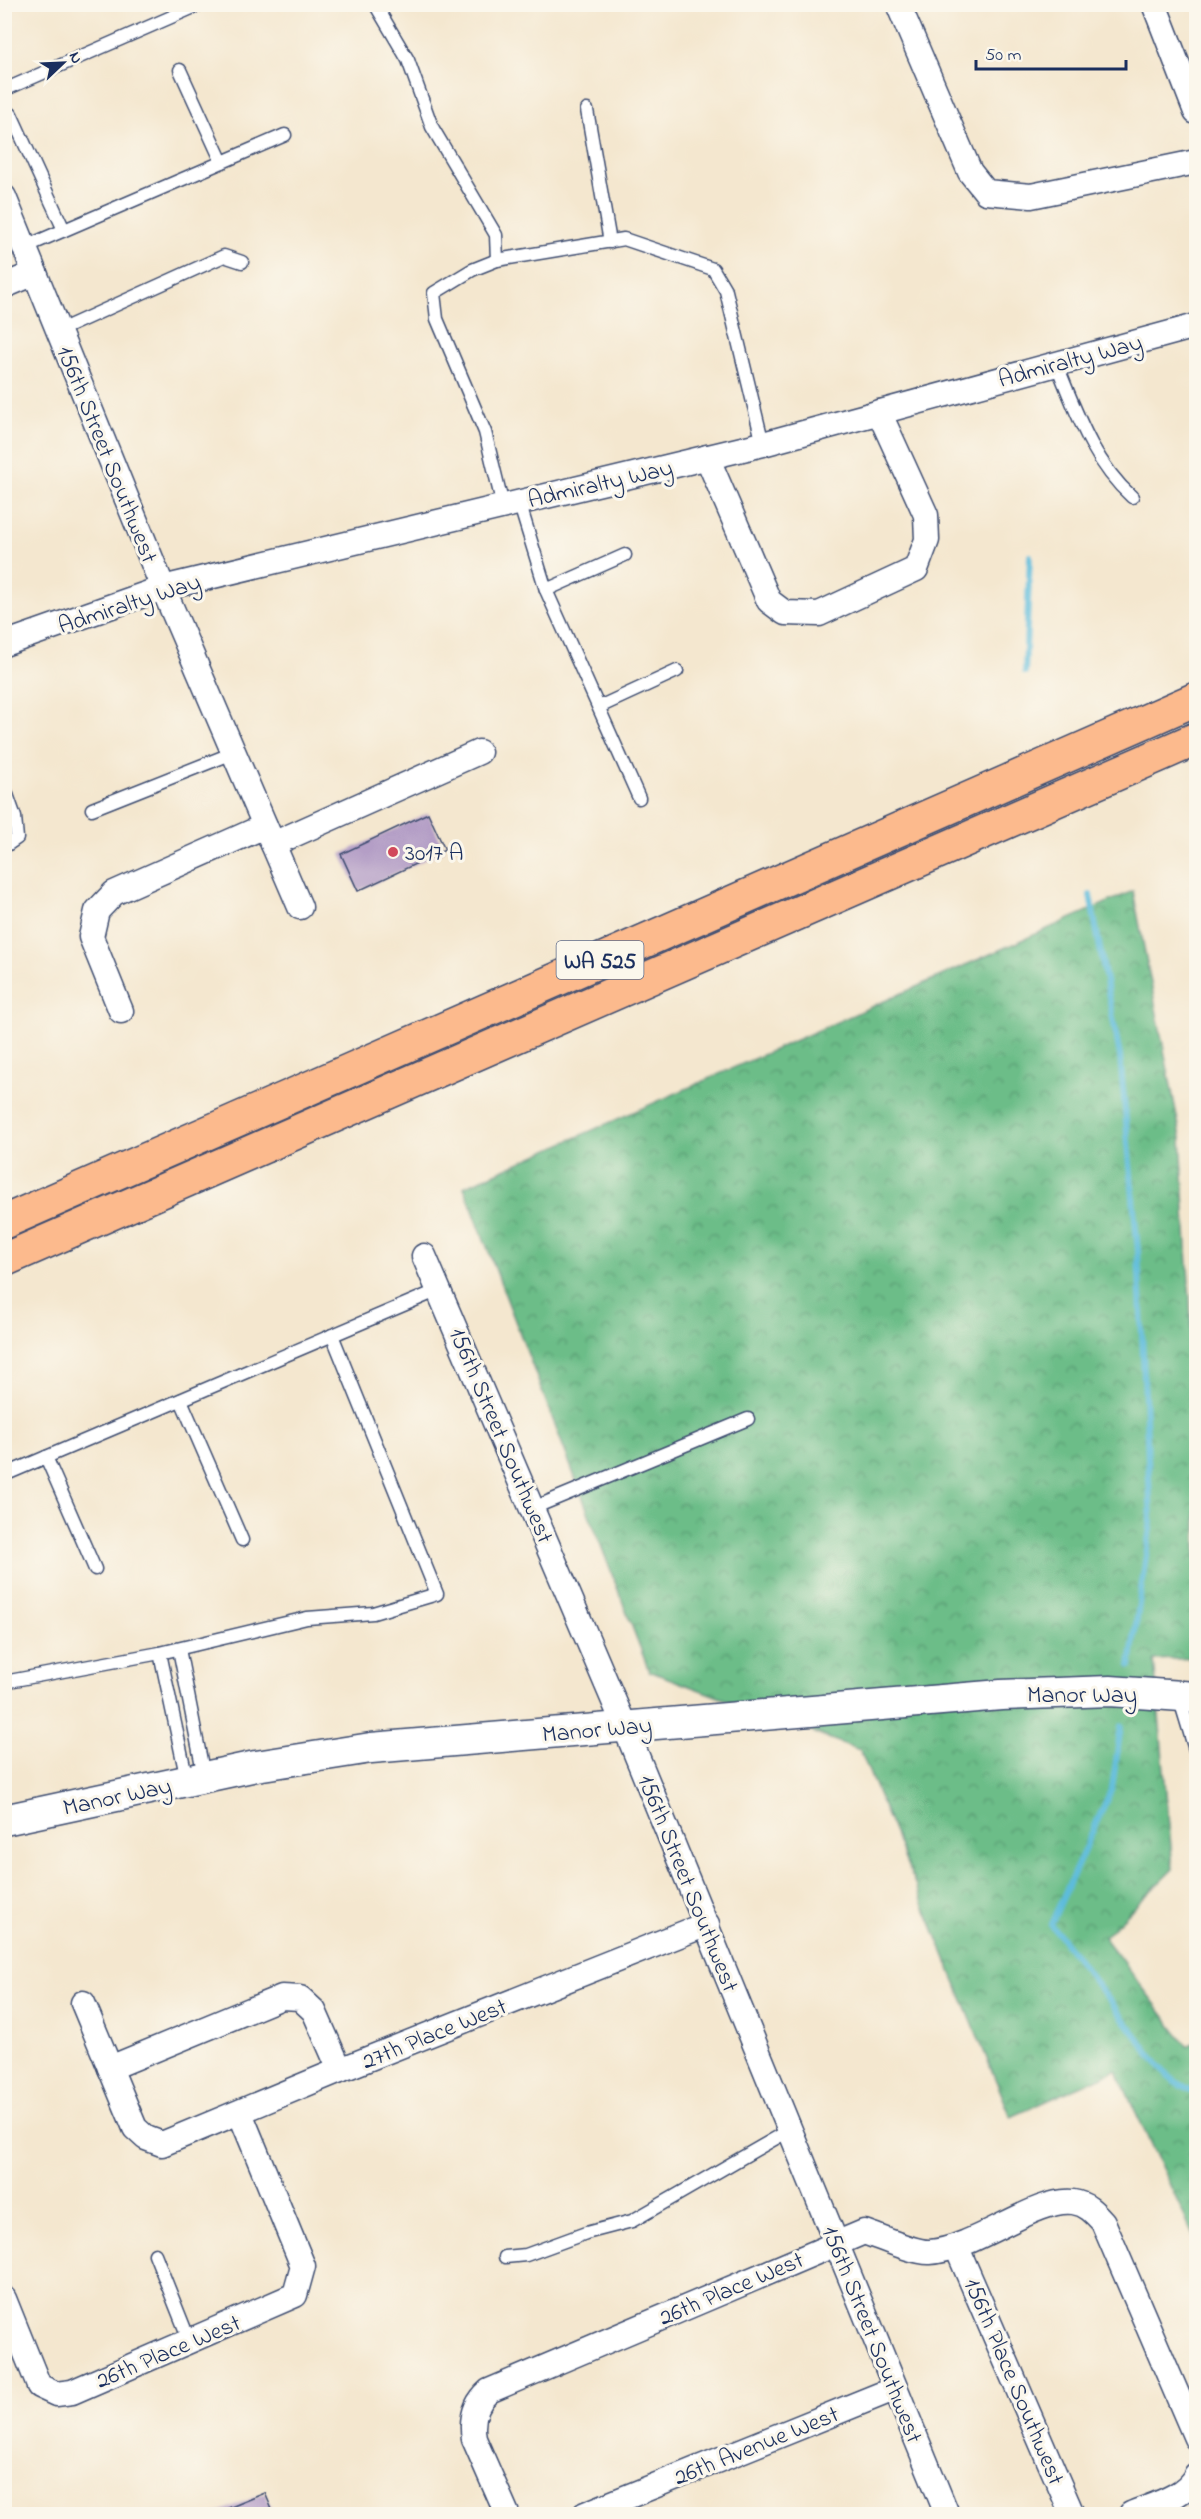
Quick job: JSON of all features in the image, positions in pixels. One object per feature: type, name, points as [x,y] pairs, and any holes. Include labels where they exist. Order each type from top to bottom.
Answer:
[{"type":"highway","name":"WA 525","points":[[4,1222],[1197,699]]},
{"type":"highway","name":"WA 525","points":[[4,1260],[1197,739]]},
{"type":"street","points":[[898,4],[970,172],[986,192],[1031,196],[1197,162]]},
{"type":"street","points":[[1154,4],[1197,112]]},
{"type":"street","name":"156th Street Southwest","points":[[4,197],[163,588],[300,907]]},
{"type":"street","points":[[4,286],[35,273]]},
{"type":"street","name":"Admiralty Way","points":[[4,644],[163,588],[763,444],[1197,326]]},
{"type":"street","points":[[707,457],[769,601],[785,613],[819,614],[916,569],[927,540],[926,515],[879,412]]},
{"type":"street","points":[[121,1011],[91,937],[97,911],[114,893],[479,752]]},
{"type":"street","name":"156th Street Southwest","points":[[424,1256],[441,1289],[707,1924],[894,2389],[947,2514]]},
{"type":"street","name":"Manor Way","points":[[4,1820],[195,1778],[371,1748],[1002,1695],[1110,1691],[1188,1696]]},
{"type":"street","name":"27th Place West","points":[[110,2068],[135,2128],[146,2138],[162,2144],[340,2070],[707,1924]]},
{"type":"street","points":[[83,2003],[110,2068],[282,1997],[300,1998],[314,2011],[340,2070]]},
{"type":"street","name":"26th Place West","points":[[4,2299],[39,2385],[56,2394],[72,2392],[295,2295],[303,2266],[240,2113]]},
{"type":"street","name":"26th Place West","points":[[507,2514],[474,2439],[473,2418],[482,2397],[489,2391],[864,2232],[927,2253],[957,2248],[1055,2203],[1073,2202],[1091,2208],[1103,2222],[1197,2438]]},
{"type":"street","name":"156th Place Southwest","points":[[957,2248],[1072,2514]]},
{"type":"street","name":"26th Avenue West","points":[[585,2514],[894,2389]]},
{"type":"street","points":[[1131,2514],[1179,2493],[1192,2484],[1197,2475]]},
{"type":"lane","points":[[4,90],[201,4]]},
{"type":"lane","points":[[375,4],[408,60],[432,128],[496,235],[497,260]]},
{"type":"lane","points":[[180,70],[222,162]]},
{"type":"lane","points":[[587,110],[610,242]]},
{"type":"lane","points":[[11,114],[64,230]]},
{"type":"lane","points":[[25,247],[285,135]]},
{"type":"lane","points":[[639,798],[546,590],[511,504],[485,432],[437,319],[434,293],[471,270],[497,260],[624,239],[713,269],[726,291],[763,444]]},
{"type":"lane","points":[[58,331],[224,256],[242,261]]},
{"type":"lane","points":[[1056,363],[1087,439],[1113,480],[1132,497]]},
{"type":"lane","points":[[546,590],[625,555]]},
{"type":"lane","points":[[599,707],[677,671]]},
{"type":"lane","points":[[92,809],[233,753]]},
{"type":"lane","points":[[4,786],[15,818],[17,838],[4,848]]},
{"type":"lane","points":[[4,1475],[441,1289]]},
{"type":"lane","points":[[4,1682],[179,1649],[307,1618],[373,1613],[437,1594],[332,1335]]},
{"type":"lane","points":[[181,1400],[242,1540]]},
{"type":"lane","points":[[533,1508],[748,1419]]},
{"type":"lane","points":[[46,1457],[95,1569]]},
{"type":"lane","points":[[179,1649],[195,1778]]},
{"type":"lane","points":[[160,1653],[195,1778]]},
{"type":"lane","points":[[1188,1696],[1197,1753]]},
{"type":"lane","points":[[505,2257],[526,2255],[586,2233],[632,2221],[790,2130]]},
{"type":"lane","points":[[155,2254],[190,2342]]},
{"type":"green space","points":[[1133,891],[1181,1137],[1196,1413],[1196,1658],[1154,1660],[1173,1869],[1104,1937],[1187,2046],[1196,2042],[1196,2241],[1116,2070],[1011,2117],[860,1750],[649,1671],[464,1187]]},
{"type":"building","name":"3017 A","points":[[428,813],[445,850],[358,891],[341,854]]},
{"type":"building","points":[[265,2493],[274,2514],[214,2514]]},
{"type":"waterway","points":[[1025,672],[1030,556]]},
{"type":"waterway","points":[[1090,895],[1120,1056],[1138,1252],[1151,1521],[1130,1666]]},
{"type":"waterway","points":[[1121,1726],[1112,1788],[1051,1924],[1168,2077],[1196,2093]]},
{"type":"place","name":"3017 A","points":[[393,852]]}]
